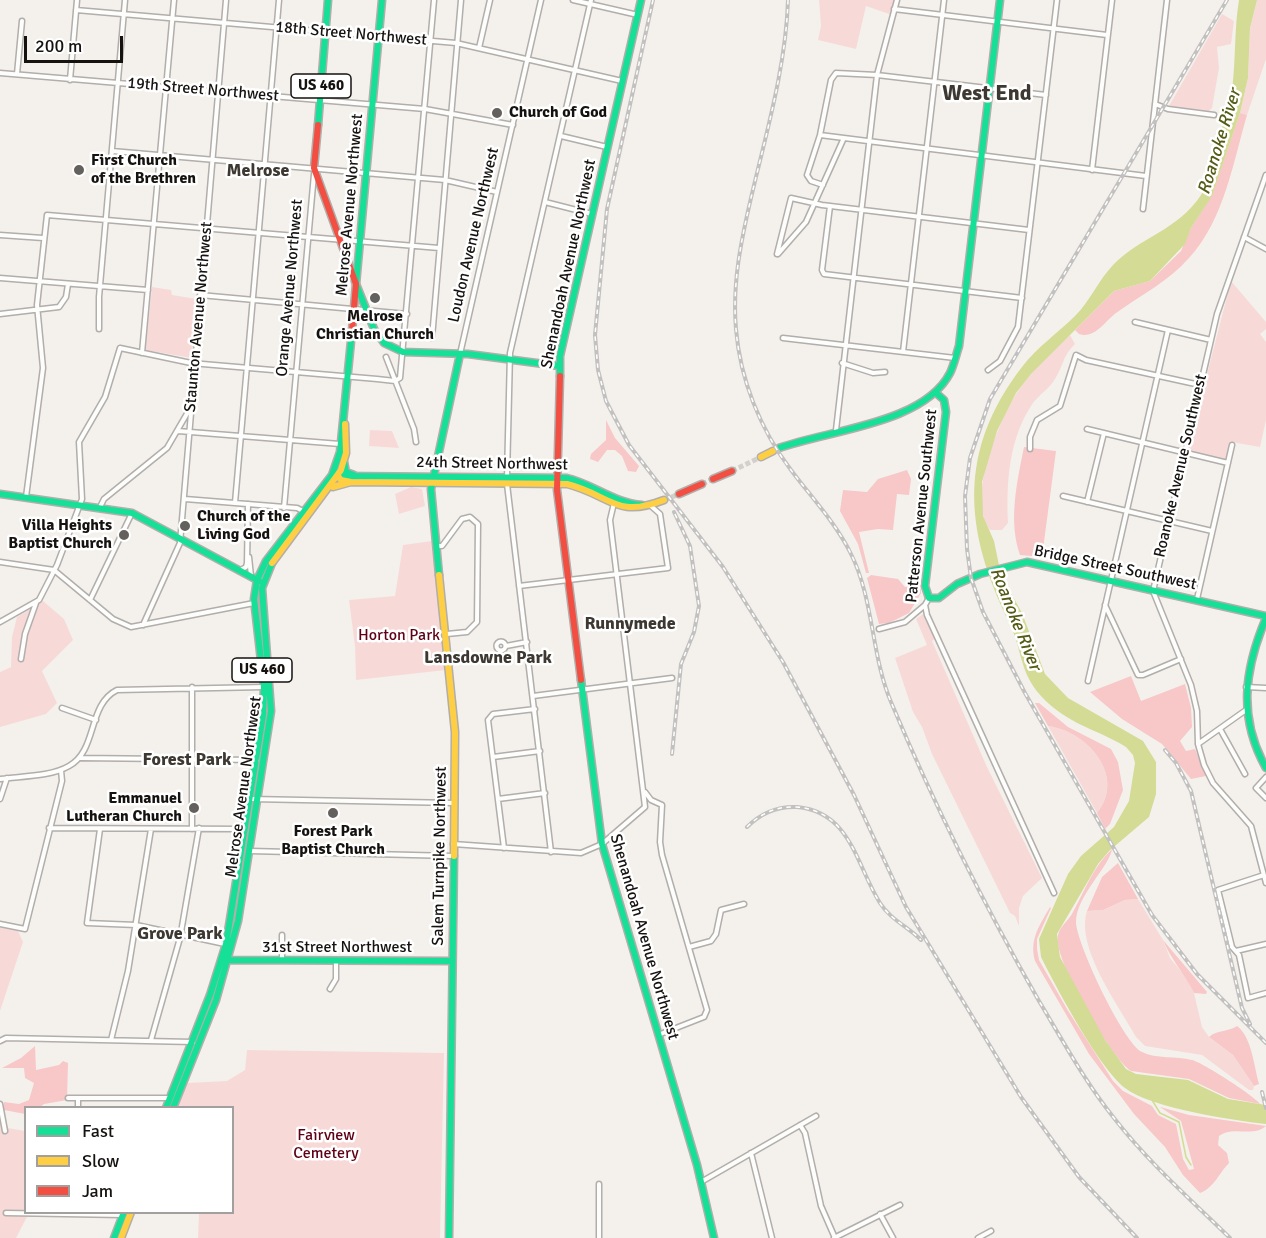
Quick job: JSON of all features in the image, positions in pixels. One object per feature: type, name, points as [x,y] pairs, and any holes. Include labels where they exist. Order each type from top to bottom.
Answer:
[{"type":"main road","name":"Orange Avenue Northwest","points":[[314,171],[328,0]]},
{"type":"main road","name":"Melrose Avenue Northwest","points":[[167,1106],[173,1098],[225,960],[246,851],[260,760],[271,711],[255,603],[257,580],[270,566],[336,467],[348,376],[382,0]]},
{"type":"main road","name":"Shenandoah Avenue Northwest","points":[[641,0],[559,366],[557,481],[602,844],[701,1182],[714,1238]]},
{"type":"main road","name":"Patterson Avenue Southwest","points":[[929,598],[925,586],[946,412],[944,400],[935,392],[953,375],[957,359],[1000,0]]},
{"type":"main road","name":"US 460","points":[[314,171],[356,284]]},
{"type":"main road","points":[[356,284],[374,328],[384,343],[403,352],[460,354],[559,366]]},
{"type":"main road","name":"Loudon Avenue Northwest","points":[[432,478],[460,354]]},
{"type":"main road","points":[[761,457],[804,438],[894,417],[935,392]]},
{"type":"main road","name":"Melrose Avenue Northwest","points":[[305,515],[314,509],[338,476],[344,461],[347,441],[344,413]]},
{"type":"main road","points":[[326,482],[338,476],[343,451],[340,444]]},
{"type":"main road","points":[[314,509],[336,485],[352,478],[346,472],[344,461]]},
{"type":"main road","points":[[713,479],[732,471]]},
{"type":"main road","name":"24th Street Northwest","points":[[338,476],[341,480],[432,478],[581,481],[614,503],[634,509],[651,507],[664,500],[639,505],[614,503]]},
{"type":"main road","name":"Salem Turnpike Northwest","points":[[432,478],[455,732],[448,1238]]},
{"type":"main road","points":[[679,494],[702,484]]},
{"type":"main road","points":[[0,494],[132,513],[257,580]]},
{"type":"main road","name":"Bridge Street Southwest","points":[[929,598],[939,598],[957,584],[1017,562],[1034,563],[1111,580],[1266,617]]},
{"type":"main road","name":"Melrose Avenue Northwest","points":[[257,580],[262,600],[267,687]]},
{"type":"main road","points":[[1266,617],[1254,645],[1246,687],[1246,710],[1252,743],[1266,768]]},
{"type":"main road","name":"Melrose Avenue Northwest","points":[[225,960],[226,944],[246,851]]},
{"type":"main road","name":"31st Street Northwest","points":[[225,960],[452,961]]},
{"type":"main road","name":"Melrose Avenue Northwest","points":[[173,1098],[173,1106]]},
{"type":"main road","points":[[114,1238],[127,1214]]},
{"type":"main road","points":[[121,1238],[127,1214]]},
{"type":"street","points":[[70,80],[77,0]]},
{"type":"street","points":[[99,328],[100,286],[125,0]]},
{"type":"street","points":[[142,353],[174,0]]},
{"type":"street","name":"Staunton Avenue Northwest","points":[[143,625],[181,539],[226,0]]},
{"type":"street","points":[[235,503],[279,0]]},
{"type":"street","points":[[21,659],[25,634],[36,603],[81,504],[79,442],[107,394],[120,348],[195,363],[395,381],[401,376],[434,0]]},
{"type":"street","points":[[432,338],[461,0]]},
{"type":"street","points":[[479,48],[490,0]]},
{"type":"street","name":"Loudon Avenue Northwest","points":[[460,354],[541,0]]},
{"type":"street","points":[[573,0],[591,2],[638,15]]},
{"type":"street","points":[[836,430],[844,345],[877,75],[897,0]]},
{"type":"street","points":[[903,352],[944,0]]},
{"type":"street","points":[[988,370],[1000,362],[1013,339],[1022,297],[1057,0]]},
{"type":"street","points":[[1092,170],[1112,0]]},
{"type":"street","points":[[1143,208],[1167,0]]},
{"type":"street","points":[[550,852],[545,793],[507,480],[510,360],[591,2]]},
{"type":"street","points":[[894,9],[1107,35]]},
{"type":"street","name":"18th Street Northwest","points":[[76,10],[458,43],[622,81]]},
{"type":"street","points":[[17,74],[22,21]]},
{"type":"street","name":"19th Street Northwest","points":[[0,73],[425,109],[452,112],[513,125]]},
{"type":"street","points":[[823,185],[811,181],[807,175],[820,135],[831,80],[836,73],[877,75],[1046,95]]},
{"type":"street","points":[[1155,103],[1167,109],[1214,115]]},
{"type":"street","points":[[820,135],[843,140],[1146,176]]},
{"type":"street","points":[[561,136],[607,147]]},
{"type":"street","points":[[843,140],[815,203],[804,226],[777,254],[788,200],[791,198],[815,203],[830,206],[1029,230]]},
{"type":"street","points":[[112,151],[265,164],[314,171],[445,180],[497,192]]},
{"type":"street","name":"Orange Avenue Northwest","points":[[284,507],[314,171]]},
{"type":"street","name":"Roanoke Avenue Southwest","points":[[1153,590],[1211,340],[1266,175]]},
{"type":"street","points":[[545,202],[592,214]]},
{"type":"street","points":[[830,206],[822,270],[825,274],[1022,297]]},
{"type":"street","points":[[26,497],[43,368],[37,310],[45,219],[49,214],[439,248]]},
{"type":"street","points":[[0,235],[43,238]]},
{"type":"street","points":[[1244,237],[1266,249]]},
{"type":"street","points":[[0,278],[148,290]]},
{"type":"street","points":[[0,314],[62,305],[68,284]]},
{"type":"street","points":[[200,295],[406,314]]},
{"type":"street","points":[[1135,322],[1211,340]]},
{"type":"street","points":[[1088,681],[1168,330]]},
{"type":"street","points":[[783,338],[957,359]]},
{"type":"street","points":[[1030,449],[1030,436],[1037,420],[1059,407],[1076,355],[1086,360],[1200,386]]},
{"type":"street","points":[[386,357],[414,429],[416,442]]},
{"type":"street","points":[[842,363],[873,373],[885,372]]},
{"type":"street","points":[[100,507],[104,499],[163,453],[192,404]]},
{"type":"street","points":[[1087,429],[1228,463]]},
{"type":"street","points":[[178,431],[340,444]]},
{"type":"street","points":[[1087,502],[1104,433]]},
{"type":"street","points":[[1197,599],[1232,444]]},
{"type":"street","points":[[1063,496],[1212,531]]},
{"type":"street","points":[[185,499],[301,509],[305,515]]},
{"type":"street","points":[[614,503],[610,520],[645,792],[645,804],[639,813]]},
{"type":"street","points":[[239,571],[246,567],[248,554],[248,504]]},
{"type":"street","points":[[519,586],[668,568],[660,514],[651,507]]},
{"type":"street","points":[[90,600],[132,513]]},
{"type":"street","points":[[438,546],[442,546],[462,519],[470,518],[478,524],[477,622],[470,630],[447,634]]},
{"type":"street","points":[[248,554],[257,580]]},
{"type":"street","points":[[0,562],[53,569],[122,625],[143,625],[255,603]]},
{"type":"street","points":[[1153,590],[1196,701],[1198,744],[1210,778],[1251,826],[1266,884]]},
{"type":"street","name":"Patterson Avenue Southwest","points":[[929,598],[925,605],[939,645],[1054,893]]},
{"type":"street","points":[[0,622],[36,603]]},
{"type":"street","points":[[879,629],[905,622],[925,605]]},
{"type":"street","points":[[1105,605],[1136,673],[1143,675],[1181,658]]},
{"type":"street","points":[[506,646],[526,642]]},
{"type":"street","points":[[533,696],[672,678]]},
{"type":"street","points":[[192,687],[192,829]]},
{"type":"street","points":[[80,758],[103,702],[117,690],[267,687]]},
{"type":"street","points":[[1246,687],[1266,688]]},
{"type":"street","points":[[62,708],[96,720]]},
{"type":"street","points":[[504,848],[488,720],[492,715],[535,709]]},
{"type":"street","points":[[1198,744],[1246,710]]},
{"type":"street","points":[[1220,729],[1245,774]]},
{"type":"street","points":[[493,757],[540,751]]},
{"type":"street","points":[[0,779],[61,770],[80,758],[260,760]]},
{"type":"street","points":[[0,924],[25,929],[62,781],[61,770]]},
{"type":"street","points":[[1266,777],[1256,788],[1266,798]]},
{"type":"street","points":[[0,799],[8,778]]},
{"type":"street","points":[[645,792],[655,802],[662,805],[660,842],[662,855],[706,1014],[658,1035]]},
{"type":"street","points":[[498,799],[545,793]]},
{"type":"street","points":[[254,799],[454,803]]},
{"type":"street","points":[[453,844],[581,853],[602,844],[655,802]]},
{"type":"street","points":[[49,828],[249,829]]},
{"type":"street","points":[[151,1040],[180,935],[198,828]]},
{"type":"street","points":[[100,829],[87,923],[136,925],[226,944]]},
{"type":"street","points":[[111,1040],[127,977],[151,829]]},
{"type":"street","points":[[246,851],[453,856]]},
{"type":"street","points":[[1264,875],[1218,890],[1248,998],[1266,993]]},
{"type":"street","points":[[689,947],[711,941],[716,934],[717,918],[721,910],[744,904]]},
{"type":"street","points":[[282,935],[282,961]]},
{"type":"street","points":[[1236,951],[1266,944]]},
{"type":"street","points":[[330,989],[336,979],[336,961]]},
{"type":"street","points":[[0,1041],[6,1038],[195,1042]]},
{"type":"street","points":[[68,1098],[173,1098]]},
{"type":"street","points":[[78,1098],[78,1106]]},
{"type":"street","points":[[0,1104],[5,1131]]},
{"type":"street","points":[[701,1182],[816,1116]]},
{"type":"street","points":[[800,1125],[805,1133],[823,1212],[835,1238],[900,1205]]},
{"type":"street","points":[[751,1153],[772,1238]]},
{"type":"street","points":[[599,1184],[599,1238]]},
{"type":"street","points":[[6,1213],[24,1213]]},
{"type":"street","points":[[880,1214],[893,1238]]},
{"type":"street","points":[[978,1238],[991,1231]]},
{"type":"green space","points":[[819,0],[897,0],[892,15],[866,6],[856,49],[818,40],[821,26]]},
{"type":"green space","points":[[1257,0],[1266,0],[1266,59],[1247,115],[1240,113],[1248,78],[1250,28]]},
{"type":"green space","points":[[1222,14],[1234,21],[1231,44],[1217,47],[1219,68],[1212,108],[1208,112],[1169,106]]},
{"type":"green space","points":[[1231,281],[1266,322],[1266,329],[1260,334],[1266,342],[1266,420],[1260,447],[1231,442],[1226,461],[1187,452]]},
{"type":"green space","points":[[152,287],[171,290],[172,295],[197,299],[192,358],[145,350]]},
{"type":"green space","points":[[1070,335],[1075,344],[1053,382],[1033,403],[1014,446],[1009,476],[1008,523],[1002,530],[990,530],[983,516],[981,500],[987,461],[1001,423],[1016,394],[1028,378]]},
{"type":"green space","points":[[370,430],[392,431],[399,448],[369,446]]},
{"type":"green space","points":[[411,487],[422,489],[425,506],[399,514],[395,494]]},
{"type":"green space","name":"Horton Park","points":[[432,541],[446,670],[356,680],[355,646],[349,600],[395,596],[403,545]]},
{"type":"green space","points":[[43,601],[64,619],[73,640],[42,671],[57,703],[46,714],[0,727],[0,672],[11,667],[12,637],[17,617]]},
{"type":"green space","points":[[923,614],[935,639],[932,641],[987,767],[1042,878],[1023,896],[1019,908],[1019,926],[1015,916],[1010,913],[932,754],[922,727],[913,712],[895,658],[927,645],[916,619]]},
{"type":"green space","points":[[1048,726],[1076,736],[1089,746],[1098,758],[1105,771],[1107,784],[1105,799],[1097,813]]},
{"type":"green space","points":[[1138,899],[1163,940],[1170,958],[1188,980],[1194,993],[1202,1027],[1209,1037],[1233,1055],[1254,1086],[1253,1090],[1249,1090],[1202,1055],[1145,1046],[1136,1037],[1093,959],[1087,942],[1085,925],[1087,911],[1103,910],[1125,900]]},
{"type":"green space","points":[[0,927],[18,931],[23,942],[0,1011]]},
{"type":"green space","name":"Fairview Cemetery","points":[[247,1050],[444,1053],[440,1238],[198,1238],[199,1214],[234,1214],[234,1106],[177,1106],[187,1083],[227,1081],[245,1070]]},
{"type":"green space","points":[[0,1116],[8,1128],[24,1131],[24,1214],[28,1214],[16,1238],[0,1238]]},
{"type":"shaded area","points":[[1240,113],[1247,115],[1232,171],[1219,209],[1201,243],[1189,258],[1164,281],[1116,313],[1095,332],[1079,334],[1075,330],[1114,291],[1150,281],[1181,251],[1191,228],[1212,195]]},
{"type":"shaded area","points":[[606,420],[615,438],[639,466],[636,472],[628,471],[622,456],[615,450],[607,450],[598,462],[590,459],[591,454],[606,440]]},
{"type":"shaded area","points":[[1024,447],[1056,451],[1042,557],[1020,555],[1016,542],[1015,501]]},
{"type":"shaded area","points":[[907,470],[911,479],[909,495],[897,494],[893,530],[878,529],[859,532],[869,573],[866,573],[858,544],[840,511],[843,490],[867,492],[878,479]]},
{"type":"shaded area","points":[[871,575],[898,579],[905,587],[920,584],[921,593],[909,613],[889,623],[879,624],[867,578]]},
{"type":"shaded area","points":[[1131,676],[1141,701],[1185,684],[1191,708],[1192,727],[1180,741],[1186,751],[1195,749],[1206,776],[1191,779],[1162,744],[1122,719],[1090,692]]},
{"type":"shaded area","points":[[1035,703],[1039,703],[1068,727],[1111,749],[1118,762],[1123,790],[1110,824],[1105,829],[1097,813],[1105,799],[1107,784],[1105,771],[1098,758],[1089,746],[1076,736],[1048,726]]},
{"type":"shaded area","points":[[1112,849],[1106,864],[1081,902],[1076,922],[1092,970],[1113,1013],[1134,1045],[1142,1052],[1153,1056],[1198,1062],[1260,1104],[1229,1098],[1189,1079],[1131,1071],[1110,1048],[1085,1007],[1064,964],[1058,935],[1094,871]]},
{"type":"shaded area","points":[[1118,863],[1138,899],[1125,900],[1103,910],[1087,911],[1102,877]]},
{"type":"shaded area","points":[[1050,907],[1037,939],[1039,960],[1113,1081],[1123,1091],[1152,1106],[1158,1115],[1176,1124],[1183,1159],[1189,1170],[1194,1169],[1181,1121],[1160,1107],[1189,1115],[1266,1126],[1255,1131],[1230,1131],[1219,1136],[1218,1145],[1227,1153],[1229,1163],[1205,1191],[1200,1193],[1183,1175],[1165,1147],[1134,1114],[1089,1054],[1035,961],[1034,939]]},
{"type":"shaded area","points":[[1163,940],[1207,992],[1206,994],[1194,993]]},
{"type":"shaded area","points":[[1237,1026],[1246,1037],[1252,1053],[1259,1084],[1254,1086],[1233,1055],[1209,1037]]},
{"type":"shaded area","points":[[35,1046],[36,1070],[59,1065],[63,1061],[68,1063],[67,1100],[41,1106],[24,1106],[24,1114],[4,1110],[4,1102],[19,1104],[29,1100],[34,1083],[25,1078],[24,1068],[2,1068],[21,1058]]},
{"type":"water","name":"Roanoke River","points":[[1239,0],[1257,0],[1250,28],[1248,78],[1240,113],[1212,196],[1191,228],[1185,244],[1150,281],[1114,291],[1031,374],[1016,393],[997,431],[982,482],[983,516],[994,541],[1001,575],[1022,613],[1045,674],[1068,698],[1143,741],[1156,762],[1156,794],[1149,817],[1109,851],[1098,864],[1057,934],[1060,957],[1105,1040],[1126,1069],[1136,1074],[1188,1080],[1228,1099],[1266,1105],[1266,1124],[1172,1107],[1153,1102],[1125,1088],[1091,1046],[1041,957],[1039,939],[1068,874],[1081,856],[1114,827],[1129,801],[1135,763],[1133,755],[1126,747],[1061,714],[1034,687],[1025,669],[983,556],[976,523],[974,492],[977,461],[986,429],[1001,398],[1022,367],[1080,310],[1113,265],[1135,247],[1181,217],[1204,190],[1232,90]]},
{"type":"waterway","points":[[1152,1100],[1160,1113],[1179,1122],[1186,1157],[1191,1165]]},
{"type":"tunnel","points":[[732,471],[761,457]]},
{"type":"tunnel","points":[[702,484],[713,479]]},
{"type":"tunnel","points":[[664,500],[679,494]]},
{"type":"railway","points":[[653,0],[607,209],[595,335],[598,370],[606,401],[629,445],[723,567],[783,662],[854,795],[906,907],[1021,1097],[1079,1177],[1137,1238]]},
{"type":"railway","points":[[788,0],[779,75],[744,230],[736,279],[735,312],[738,348],[753,403],[780,454],[831,521],[851,554],[864,590],[884,684],[891,702],[960,854],[1039,1001],[1084,1076],[1114,1118],[1155,1165],[1230,1238]]},
{"type":"railway","points":[[1227,0],[990,399],[970,458],[965,496],[967,549],[971,578],[983,612],[1025,693],[1152,915],[1197,974],[1266,1043]]},
{"type":"railway","points":[[672,754],[681,664],[694,632],[699,606],[690,546],[674,512]]},
{"type":"railway","points":[[1165,750],[1176,763],[1191,791],[1242,1008],[1250,1024]]},
{"type":"railway","points":[[747,827],[770,811],[790,807],[815,811],[829,819],[850,843],[884,909],[921,940]]},
{"type":"railway","points":[[1262,1092],[1266,1108]]},
{"type":"traffic: fast","points":[[318,125],[328,0]]},
{"type":"traffic: fast","points":[[382,0],[356,284],[374,329],[384,343],[403,352],[468,354],[559,366]]},
{"type":"traffic: fast","points":[[560,376],[560,356],[641,0]]},
{"type":"traffic: fast","points":[[779,448],[873,423],[897,414],[919,404],[937,390],[950,373],[959,346],[1000,0]]},
{"type":"traffic: fast","points":[[167,1106],[210,995],[226,944],[263,715],[264,687],[254,599],[257,580],[266,561],[332,475],[340,452],[352,331]]},
{"type":"traffic: fast","points":[[439,575],[431,489],[460,354]]},
{"type":"traffic: fast","points":[[935,392],[944,400],[946,412],[925,586],[929,598],[939,598],[957,584],[980,574],[1027,562],[1266,616]]},
{"type":"traffic: fast","points":[[344,462],[346,472],[354,475]]},
{"type":"traffic: fast","points":[[338,476],[566,478],[622,501],[642,505]]},
{"type":"traffic: fast","points":[[0,494],[132,513],[259,581]]},
{"type":"traffic: fast","points":[[174,1106],[216,1000],[238,921],[271,711],[262,588],[272,563]]},
{"type":"traffic: fast","points":[[1266,618],[1253,656],[1247,694],[1251,731],[1266,768]]},
{"type":"traffic: fast","points":[[581,680],[602,844],[697,1165],[714,1238]]},
{"type":"traffic: fast","points":[[449,1238],[454,856]]},
{"type":"traffic: fast","points":[[225,960],[452,961]]},
{"type":"traffic: fast","points":[[114,1238],[123,1214]]},
{"type":"traffic: slow","points":[[272,563],[341,470],[346,453],[345,424]]},
{"type":"traffic: slow","points":[[761,457],[773,451]]},
{"type":"traffic: slow","points":[[338,476],[341,480],[351,482],[567,484],[614,503],[634,507],[664,500]]},
{"type":"traffic: slow","points":[[333,487],[351,482]]},
{"type":"traffic: slow","points":[[439,575],[455,732],[454,856]]},
{"type":"traffic: slow","points":[[121,1238],[130,1214]]},
{"type":"traffic: jam","points":[[318,125],[314,168],[356,284],[352,331]]},
{"type":"traffic: jam","points":[[560,376],[557,490],[581,680]]},
{"type":"traffic: jam","points":[[713,479],[732,471]]},
{"type":"traffic: jam","points":[[679,494],[702,484]]},
{"type":"place","name":"Church of God","points":[[497,113]]},
{"type":"place","name":"First Church of the Brethren","points":[[79,170]]},
{"type":"place","name":"Melrose Christian Church","points":[[375,298]]},
{"type":"place","name":"Church of the Living God","points":[[185,526]]},
{"type":"place","name":"Villa Heights Baptist Church","points":[[124,535]]},
{"type":"place","name":"Emmanuel Lutheran Church","points":[[194,808]]},
{"type":"place","name":"Forest Park Baptist Church","points":[[333,813]]},
{"type":"district","name":"West End","points":[[987,94]]},
{"type":"district","name":"Melrose","points":[[258,171]]},
{"type":"district","name":"Runnymede","points":[[630,624]]},
{"type":"district","name":"Lansdowne Park","points":[[488,658]]},
{"type":"district","name":"Forest Park","points":[[187,760]]},
{"type":"district","name":"Grove Park","points":[[180,934]]}]
